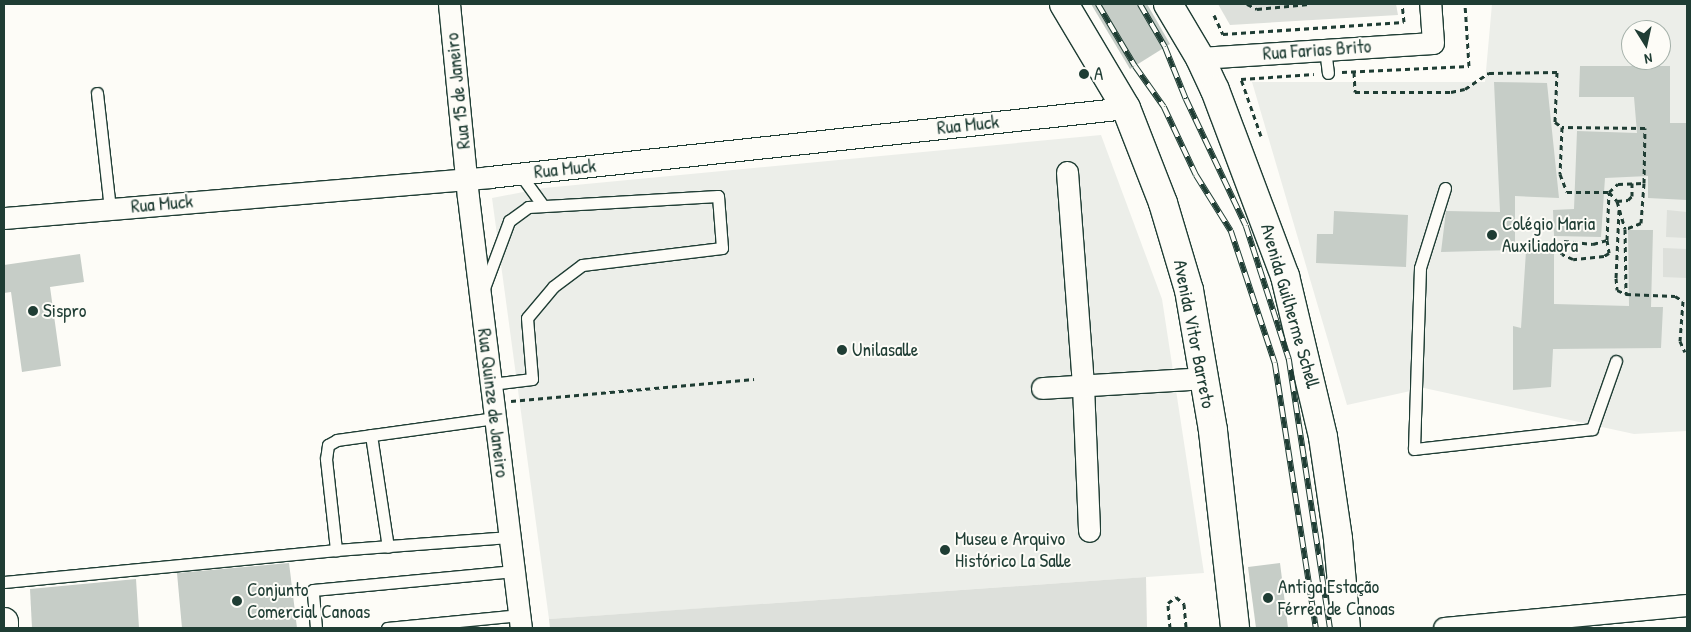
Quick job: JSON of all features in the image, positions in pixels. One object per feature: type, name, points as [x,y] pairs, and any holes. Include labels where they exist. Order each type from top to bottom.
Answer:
[{"type":"main road","name":"Avenida Vitor Barreto","points":[[1064,4],[1126,108],[1163,203],[1189,290],[1204,378],[1235,628]]},
{"type":"main road","name":"Avenida Guilherme Schell","points":[[1168,4],[1200,58],[1236,141],[1285,276],[1315,392],[1333,496],[1346,628]]},
{"type":"main road","points":[[4,622],[4,628]]},
{"type":"street","name":"Rua 15 de Janeiro","points":[[448,4],[467,178]]},
{"type":"street","name":"Rua Farias Brito","points":[[1200,58],[1433,43],[1430,4]]},
{"type":"street","name":"Rua Muck","points":[[4,218],[520,174],[1126,108]]},
{"type":"street","points":[[1066,172],[1083,386],[1089,531]]},
{"type":"street","name":"Rua Quinze de Janeiro","points":[[467,178],[480,300],[520,622]]},
{"type":"street","points":[[1042,388],[1204,378]]},
{"type":"street","points":[[1444,628],[1687,605]]},
{"type":"lane","points":[[1324,50],[1328,73]]},
{"type":"lane","points":[[97,93],[110,209]]},
{"type":"lane","points":[[520,174],[543,206]]},
{"type":"lane","points":[[1445,188],[1420,268],[1414,449],[1592,429],[1616,361]]},
{"type":"lane","points":[[336,550],[326,459],[328,445],[337,440],[371,435],[493,402],[532,379],[527,318],[553,288],[582,265],[722,248],[718,196],[528,207],[509,221],[480,300]]},
{"type":"lane","points":[[371,435],[388,547]]},
{"type":"lane","points":[[4,582],[336,550],[510,537]]},
{"type":"lane","points":[[316,628],[313,590],[514,570]]},
{"type":"lane","points":[[387,628],[520,622]]},
{"type":"path","points":[[1246,4],[1257,9],[1309,4]]},
{"type":"path","points":[[1214,15],[1223,34],[1404,22],[1402,4]]},
{"type":"path","points":[[1261,136],[1242,78],[1469,66],[1465,4]]},
{"type":"path","points":[[1354,72],[1355,92],[1450,92],[1465,89],[1489,73],[1557,72],[1555,122],[1562,127],[1645,128],[1641,223],[1625,228]]},
{"type":"path","points":[[1562,127],[1560,174],[1567,192],[1609,192],[1618,184],[1644,183]]},
{"type":"path","points":[[1617,201],[1632,196],[1632,183]]},
{"type":"path","points":[[1609,192],[1617,201],[1625,228],[1626,294]]},
{"type":"path","points":[[1607,240],[1593,244],[1564,241],[1558,247],[1562,254],[1573,259],[1604,256],[1608,253],[1609,192]]},
{"type":"path","points":[[1619,210],[1617,290],[1626,294],[1675,296],[1683,301],[1680,342],[1684,352]]},
{"type":"path","points":[[493,402],[754,379]]},
{"type":"path","points":[[1170,628],[1168,603],[1176,597],[1184,604],[1186,628]]},
{"type":"shaded area","points":[[1218,4],[1396,4],[1398,15],[1230,25]]},
{"type":"shaded area","name":"Colégio Maria Auxiliadora","points":[[1492,4],[1687,4],[1687,431],[1634,434],[1424,388],[1347,405],[1252,82],[1485,82]]},
{"type":"shaded area","name":"Unilasalle","points":[[1101,135],[1162,299],[1204,573],[549,619],[492,198],[544,188]]},
{"type":"shaded area","points":[[1667,210],[1687,212],[1687,238],[1666,237]]},
{"type":"shaded area","points":[[1663,248],[1687,249],[1687,278],[1663,277]]},
{"type":"shaded area","points":[[1146,577],[1147,628],[550,628],[549,619]]},
{"type":"building","points":[[1091,4],[1147,4],[1170,44],[1130,69]]},
{"type":"building","points":[[1580,66],[1621,66],[1621,70],[1670,70],[1670,123],[1687,123],[1687,200],[1648,198],[1648,176],[1605,178],[1601,237],[1554,236],[1553,210],[1574,209],[1577,131],[1637,133],[1634,97],[1579,97]]},
{"type":"building","points":[[1494,82],[1547,83],[1559,198],[1515,196],[1515,250],[1441,252],[1446,211],[1500,212]]},
{"type":"building","points":[[1334,211],[1408,215],[1406,267],[1316,263],[1317,234],[1333,234]]},
{"type":"building","points":[[1628,230],[1653,230],[1651,307],[1663,307],[1661,348],[1553,349],[1551,387],[1513,390],[1513,326],[1521,328],[1526,251],[1554,251],[1554,304],[1629,306]]},
{"type":"building","points":[[80,254],[84,282],[50,287],[61,366],[22,372],[11,292],[4,293],[4,265]]},
{"type":"building","name":"Conjunto Comercial Canoas","points":[[289,563],[297,628],[182,628],[177,573]]},
{"type":"building","name":"Antiga Estação Férrea de Canoas","points":[[1280,563],[1288,628],[1256,628],[1248,567]]},
{"type":"building","points":[[136,579],[139,628],[32,628],[30,589]]},
{"type":"railway","points":[[1098,4],[1135,66],[1164,107],[1196,175],[1231,231],[1275,363],[1316,628]]},
{"type":"railway","points":[[1140,4],[1165,47],[1186,99],[1246,226],[1289,359],[1330,628]]},
{"type":"place","name":"A","points":[[1084,74]]},
{"type":"place","name":"Colégio Maria Auxiliadora","points":[[1492,235]]},
{"type":"place","name":"Sispro","points":[[33,311]]},
{"type":"place","name":"Unilasalle","points":[[842,350]]},
{"type":"place","name":"Museu e Arquivo Histórico La Salle","points":[[945,550]]},
{"type":"place","name":"Antiga Estação Férrea de Canoas","points":[[1268,598]]},
{"type":"place","name":"Conjunto Comercial Canoas","points":[[237,601]]}]
